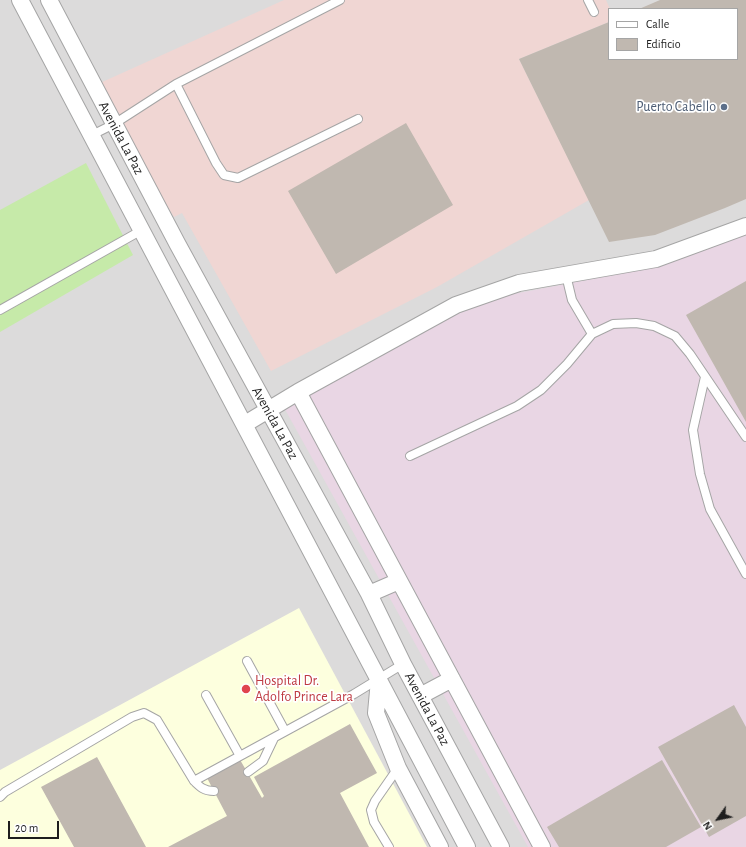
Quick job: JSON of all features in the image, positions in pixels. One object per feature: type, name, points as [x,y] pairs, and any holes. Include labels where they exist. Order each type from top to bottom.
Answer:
[{"type":"street","name":"Avenida La Paz","points":[[20,0],[467,847]]},
{"type":"street","name":"Avenida La Paz","points":[[49,0],[178,245],[369,594],[403,664],[501,847]]},
{"type":"street","points":[[245,424],[298,392],[456,305],[519,283],[656,259],[746,226]]},
{"type":"street","points":[[298,392],[542,847]]},
{"type":"street","points":[[369,594],[399,581]]},
{"type":"street","points":[[420,696],[452,679]]},
{"type":"street","points":[[378,680],[376,713],[398,768],[439,847]]},
{"type":"lane","points":[[92,136],[114,124],[176,84],[340,0]]},
{"type":"lane","points":[[588,0],[594,12]]},
{"type":"lane","points":[[176,84],[216,163],[224,175],[238,178],[358,119]]},
{"type":"lane","points":[[0,310],[142,230]]},
{"type":"lane","points":[[566,275],[572,300],[592,334]]},
{"type":"lane","points":[[410,456],[523,402],[541,390],[567,364],[592,334],[613,324],[636,323],[654,326],[675,336],[746,437]]},
{"type":"lane","points":[[705,377],[693,430],[700,474],[710,509],[746,574]]},
{"type":"lane","points":[[246,661],[285,731]]},
{"type":"lane","points":[[194,781],[378,680],[403,664]]},
{"type":"lane","points":[[206,695],[240,756]]},
{"type":"lane","points":[[0,796],[132,717],[144,713],[157,720],[199,787],[207,791],[214,791]]},
{"type":"lane","points":[[248,772],[263,761],[274,738]]},
{"type":"lane","points":[[388,847],[374,822],[371,810],[375,801],[398,768]]},
{"type":"shaded area","points":[[0,0],[746,0],[746,847],[0,847]]},
{"type":"shaded area","points":[[284,0],[606,0],[610,8],[608,8],[608,22],[519,59],[589,200],[437,287],[271,371],[182,213],[174,217],[111,116],[100,83]]},
{"type":"shaded area","points":[[746,229],[746,847],[528,847],[282,404],[417,329],[508,295],[650,268]]},
{"type":"shaded area","name":"Hospital Dr. Adolfo Prince Lara","points":[[299,608],[427,847],[0,847],[0,770]]},
{"type":"green space","points":[[86,163],[133,255],[0,332],[0,210]]},
{"type":"building","points":[[660,0],[746,0],[746,199],[655,235],[609,242],[519,59],[608,22],[608,60],[738,60],[738,8],[641,8]]},
{"type":"building","points":[[406,123],[453,205],[336,274],[288,191]]},
{"type":"building","points":[[746,281],[746,422],[686,315]]},
{"type":"building","points":[[734,705],[746,727],[746,816],[709,837],[658,747]]},
{"type":"building","points":[[350,724],[377,773],[340,793],[369,847],[168,847],[227,816],[206,776],[239,758],[262,798],[264,796],[254,777]]},
{"type":"building","points":[[97,757],[146,847],[74,847],[41,787]]},
{"type":"building","points":[[662,760],[701,827],[666,847],[559,847],[547,827]]},
{"type":"place","name":"Puerto Cabello","points":[[724,107]]},
{"type":"place","name":"Hospital Dr. Adolfo Prince Lara","points":[[246,689]]}]
